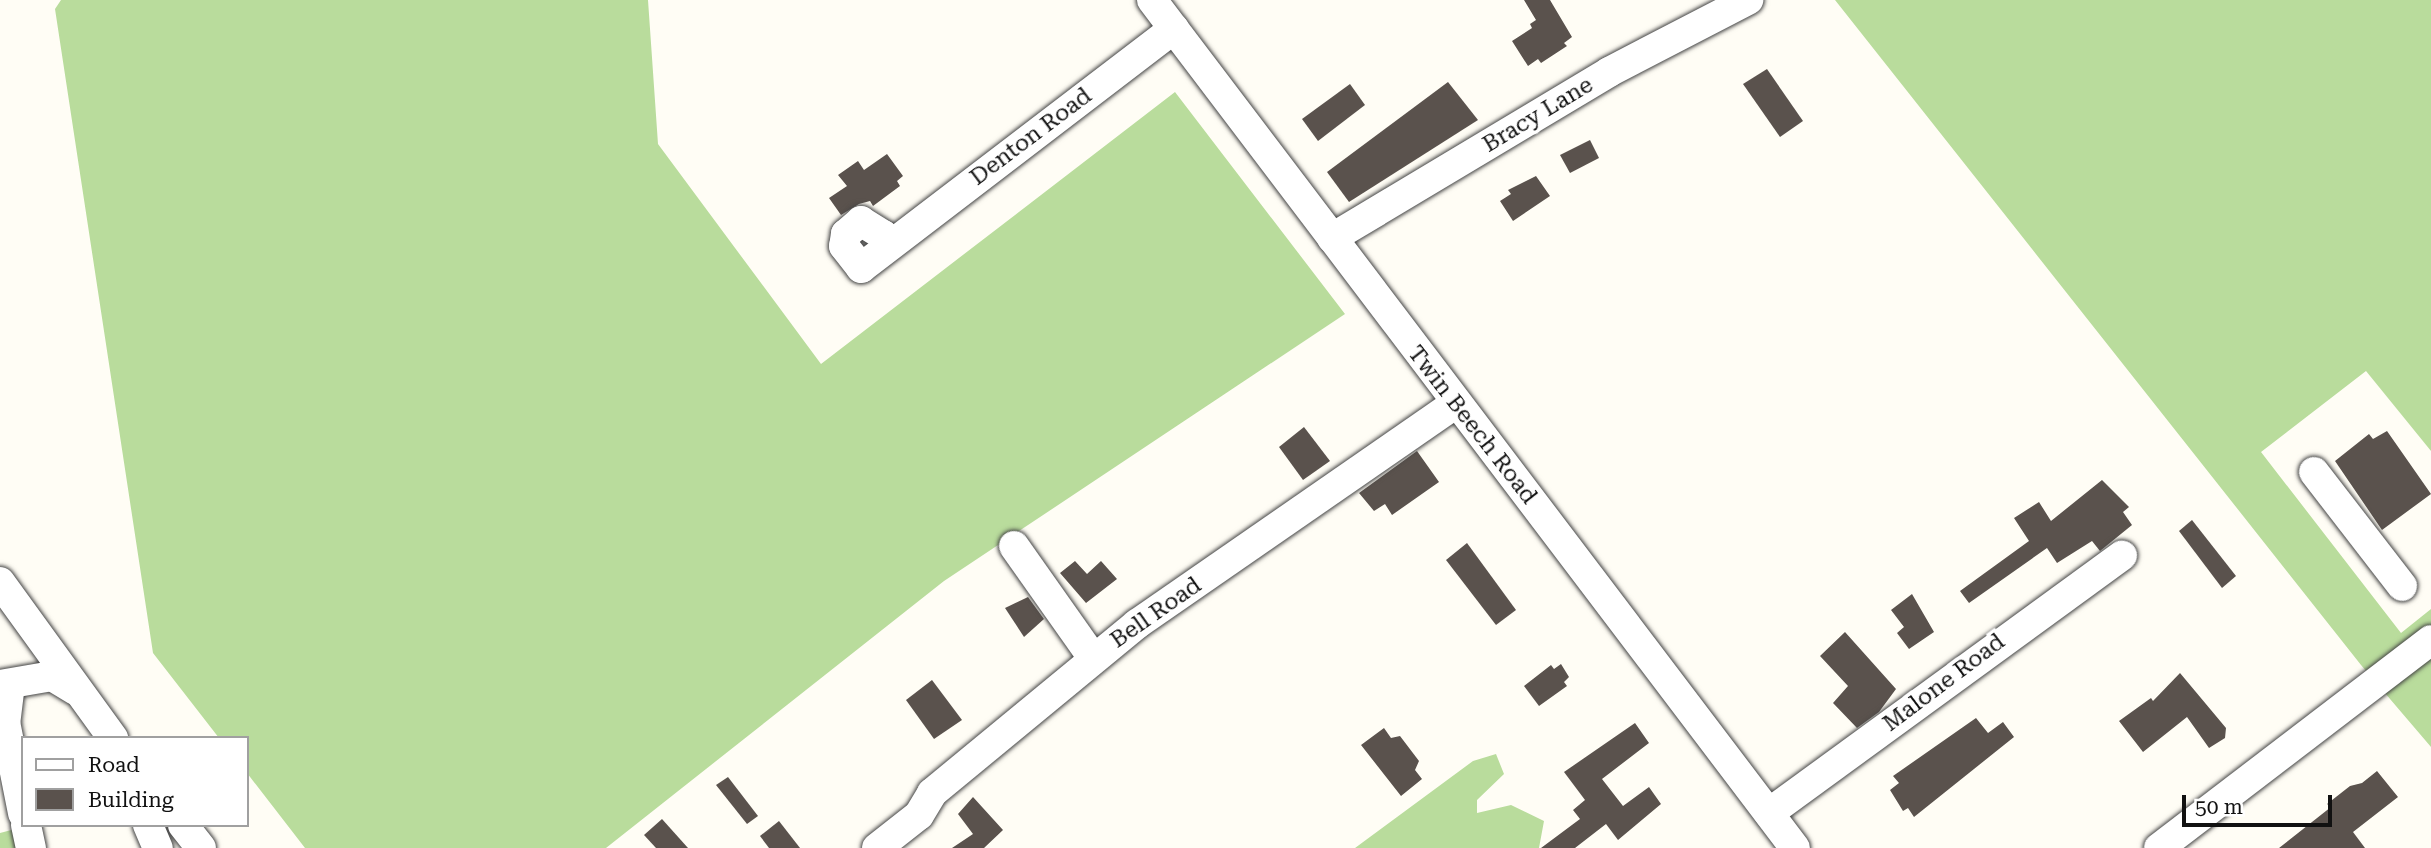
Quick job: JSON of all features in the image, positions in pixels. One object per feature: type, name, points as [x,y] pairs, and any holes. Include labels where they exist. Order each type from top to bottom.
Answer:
[{"type":"street","name":"Twin Beech Road","points":[[1152,0],[1795,848]]},
{"type":"street","name":"Bracy Lane","points":[[1332,238],[1609,72],[1748,0]]},
{"type":"street","name":"Denton Road","points":[[888,246],[1174,29]]},
{"type":"street","name":"Bell Road","points":[[877,848],[919,815],[932,793],[1093,658],[1456,402]]},
{"type":"street","points":[[2314,472],[2402,586]]},
{"type":"street","points":[[1014,546],[1093,658]]},
{"type":"street","name":"Malone Road","points":[[1769,813],[2122,556]]},
{"type":"street","points":[[0,582],[104,736]]},
{"type":"street","points":[[2159,848],[2431,640]]},
{"type":"street","points":[[21,803],[5,722],[5,685],[52,676],[73,688],[111,736]]},
{"type":"street","points":[[27,827],[32,848]]},
{"type":"street","points":[[149,827],[158,848]]},
{"type":"street","points":[[185,827],[201,848]]},
{"type":"green space","points":[[61,0],[648,0],[658,144],[821,364],[1175,92],[1345,314],[944,581],[606,848],[305,848],[248,774],[248,736],[217,736],[153,653],[55,9]]},
{"type":"green space","points":[[1835,0],[2431,0],[2431,451],[2366,371],[2261,452],[2401,633],[2431,609],[2431,747],[2361,665]]},
{"type":"green space","points":[[1496,754],[1504,774],[1477,800],[1477,813],[1511,805],[1544,821],[1539,848],[1355,848],[1473,761]]},
{"type":"green space","points":[[19,828],[23,848],[0,848],[0,833]]},
{"type":"building","points":[[1524,0],[1550,0],[1572,37],[1564,43],[1567,46],[1541,63],[1538,59],[1528,66],[1512,41],[1532,28],[1530,24],[1536,20]]},
{"type":"building","points":[[1767,69],[1803,121],[1780,137],[1743,84]]},
{"type":"building","points":[[1448,82],[1478,120],[1349,202],[1327,172]]},
{"type":"building","points":[[1350,84],[1365,105],[1318,141],[1302,119]]},
{"type":"building","points":[[1590,140],[1599,158],[1570,173],[1560,155]]},
{"type":"building","points":[[887,154],[903,176],[897,181],[900,186],[873,206],[870,201],[859,204],[841,215],[829,198],[847,186],[838,175],[858,161],[864,170]]},
{"type":"building","points":[[1536,176],[1550,196],[1513,221],[1500,201],[1511,194],[1508,190]]},
{"type":"building","points":[[1304,427],[1330,461],[1303,480],[1279,447]]},
{"type":"building","points":[[2387,431],[2431,494],[2382,530],[2335,461],[2369,434],[2373,439]]},
{"type":"building","points":[[1417,451],[1439,482],[1392,515],[1385,504],[1374,511],[1359,493]]},
{"type":"building","points":[[2102,480],[2129,507],[2123,512],[2132,525],[2100,551],[2092,541],[2057,563],[2047,548],[1969,603],[1960,591],[2029,541],[2014,518],[2039,502],[2051,521]]},
{"type":"building","points":[[2192,520],[2236,576],[2222,588],[2179,531]]},
{"type":"building","points":[[1467,543],[1516,610],[1496,625],[1446,560]]},
{"type":"building","points":[[1075,561],[1087,574],[1101,561],[1117,579],[1086,603],[1060,573]]},
{"type":"building","points":[[1912,594],[1934,632],[1909,649],[1897,633],[1904,627],[1891,610]]},
{"type":"building","points":[[1028,597],[1044,619],[1024,637],[1005,608]]},
{"type":"building","points":[[1845,632],[1896,689],[1879,712],[1857,728],[1833,703],[1848,686],[1820,656]]},
{"type":"building","points":[[1561,664],[1569,677],[1564,682],[1567,686],[1539,706],[1524,686],[1551,665],[1554,669]]},
{"type":"building","points":[[2180,673],[2226,728],[2225,738],[2209,748],[2187,717],[2143,752],[2119,721],[2151,698],[2153,701]]},
{"type":"building","points":[[932,680],[962,720],[934,739],[906,700]]},
{"type":"building","points":[[1976,718],[1988,733],[2003,722],[2014,737],[1914,817],[1908,808],[1903,811],[1890,790],[1899,783],[1893,776]]},
{"type":"building","points":[[1635,723],[1649,743],[1602,779],[1623,806],[1649,787],[1661,804],[1618,840],[1606,824],[1575,848],[1541,848],[1580,819],[1573,810],[1585,800],[1564,772]]},
{"type":"building","points":[[1384,728],[1391,738],[1400,736],[1419,761],[1415,770],[1422,779],[1401,796],[1361,745]]},
{"type":"building","points":[[2377,771],[2398,797],[2353,832],[2365,848],[2279,848],[2331,807],[2327,804],[2350,786],[2362,783]]},
{"type":"building","points":[[728,777],[758,816],[747,824],[716,785]]},
{"type":"building","points":[[973,797],[1003,830],[984,848],[952,848],[973,834],[958,814]]},
{"type":"building","points":[[662,819],[688,848],[656,848],[644,835]]},
{"type":"building","points":[[779,821],[800,848],[769,848],[760,836]]}]
